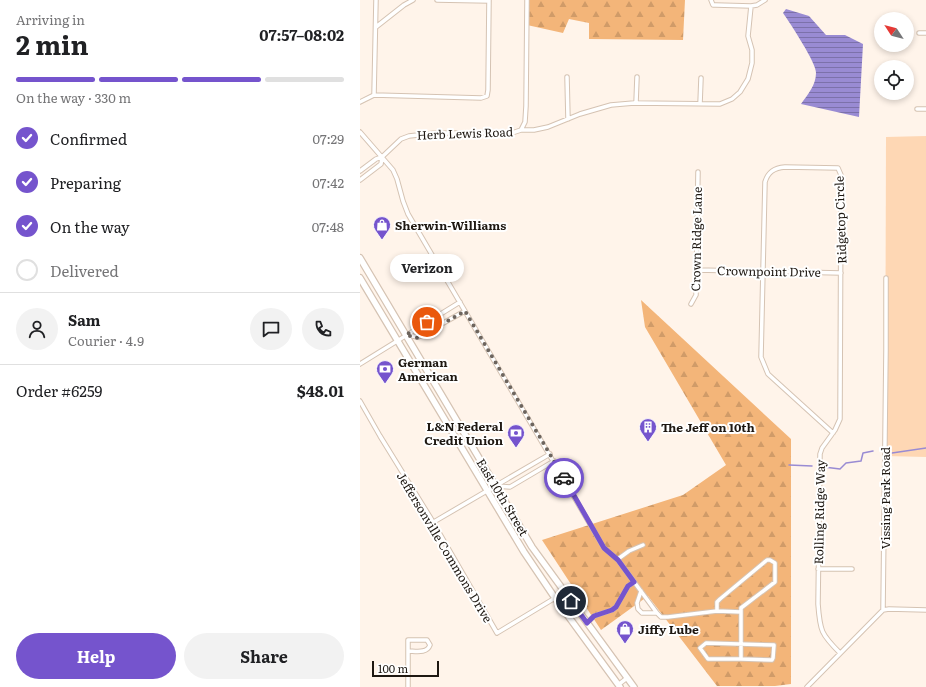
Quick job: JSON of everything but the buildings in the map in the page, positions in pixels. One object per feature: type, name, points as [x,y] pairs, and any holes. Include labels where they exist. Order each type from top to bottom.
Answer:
[{"type":"main road","name":"East 10th Street","points":[[360,258],[532,547],[634,687]]},
{"type":"main road","name":"East 10th Street","points":[[360,278],[524,552],[555,598],[619,686]]},
{"type":"street","points":[[374,95],[376,0]]},
{"type":"street","points":[[376,26],[413,0]]},
{"type":"street","points":[[360,102],[374,95],[481,98],[487,96],[489,1],[437,0]]},
{"type":"street","name":"Herb Lewis Road","points":[[360,171],[376,159],[382,157],[401,139],[409,136],[436,133],[512,133],[521,130],[525,122],[526,106],[527,0]]},
{"type":"street","points":[[711,0],[713,4],[716,5],[751,6],[757,5],[765,0]]},
{"type":"street","points":[[521,130],[534,130],[548,127],[580,114],[611,105],[636,103],[720,104],[732,99],[740,92],[748,79],[752,63],[752,50],[748,36],[751,6]]},
{"type":"street","points":[[919,33],[926,33]]},
{"type":"street","points":[[567,77],[568,119]]},
{"type":"street","points":[[636,103],[637,77]]},
{"type":"street","points":[[700,104],[701,78]]},
{"type":"street","points":[[917,109],[926,109]]},
{"type":"street","points":[[360,132],[395,174],[408,214],[604,548],[618,559],[661,617],[717,611],[741,612]]},
{"type":"street","name":"Herb Lewis Road","points":[[360,180],[381,164],[382,157]]},
{"type":"street","name":"Ridgetop Circle","points":[[764,271],[765,182],[767,176],[776,168],[838,168],[841,175],[842,273]]},
{"type":"street","name":"Crown Ridge Lane","points":[[691,304],[696,294],[698,172]]},
{"type":"street","name":"Crownpoint Drive","points":[[697,270],[842,273]]},
{"type":"street","points":[[764,271],[761,357],[768,374],[833,432]]},
{"type":"street","name":"Rolling Ridge Way","points":[[840,653],[826,638],[821,628],[818,604],[818,568],[820,454],[822,448],[840,419],[842,273]]},
{"type":"street","name":"Vissing Park Road","points":[[883,610],[886,278]]},
{"type":"street","points":[[360,364],[460,302]]},
{"type":"street","points":[[406,335],[418,338],[465,311]]},
{"type":"street","name":"Jeffersonville Commons Drive","points":[[360,401],[497,633],[555,598]]},
{"type":"street","points":[[432,523],[486,490],[496,486],[550,454]]},
{"type":"street","points":[[496,486],[510,487],[554,462]]},
{"type":"street","points":[[618,559],[629,551],[643,545]]},
{"type":"street","points":[[717,611],[717,602],[767,560],[775,563],[775,582],[741,608],[741,659]]},
{"type":"street","points":[[818,568],[852,569]]},
{"type":"street","points":[[587,623],[594,616],[612,610],[616,607],[628,586],[634,582]]},
{"type":"street","points":[[641,591],[636,603],[638,609],[642,613],[657,613]]},
{"type":"street","points":[[807,687],[883,610],[926,610]]},
{"type":"street","points":[[408,650],[426,651],[428,649],[429,642],[426,640],[408,640],[408,650],[408,687]]},
{"type":"street","points":[[706,643],[774,645],[772,660],[741,659],[708,659],[700,648],[706,643]]},
{"type":"street","points":[[619,686],[627,678]]},
{"type":"shaded area","points":[[786,9],[809,16],[826,35],[845,35],[863,44],[859,117],[801,104],[813,85],[816,73],[808,53],[783,13]]},
{"type":"shaded area","points":[[926,136],[926,457],[885,456],[886,137]]},
{"type":"green space","points":[[527,0],[685,0],[683,40],[589,39],[589,23],[569,19],[563,33],[527,25]]},
{"type":"green space","points":[[641,300],[791,439],[791,684],[775,686],[717,686],[648,596],[601,630],[542,540],[683,495],[726,465],[645,327]]},
{"type":"waterway","points":[[892,453],[926,448]]},
{"type":"waterway","points":[[824,467],[840,469],[846,463],[861,461],[863,453],[873,451]]},
{"type":"waterway","points":[[789,465],[812,466]]},
{"type":"way so far","points":[[427,322],[406,335],[418,338],[465,311],[564,478]]},
{"type":"place","name":"Sherwin-Williams","points":[[382,240]]},
{"type":"place","name":"Verizon","points":[[427,322]]},
{"type":"place","name":"German American","points":[[385,384]]},
{"type":"place","name":"The Jeff on 10th","points":[[648,442]]},
{"type":"place","name":"L&N Federal Credit Union","points":[[516,448]]},
{"type":"place","name":"Jiffy Lube","points":[[625,644]]},
{"type":"route","points":[[564,478],[604,548],[618,560],[634,582],[628,586],[616,607],[608,612],[594,616],[587,623],[571,601]]}]
